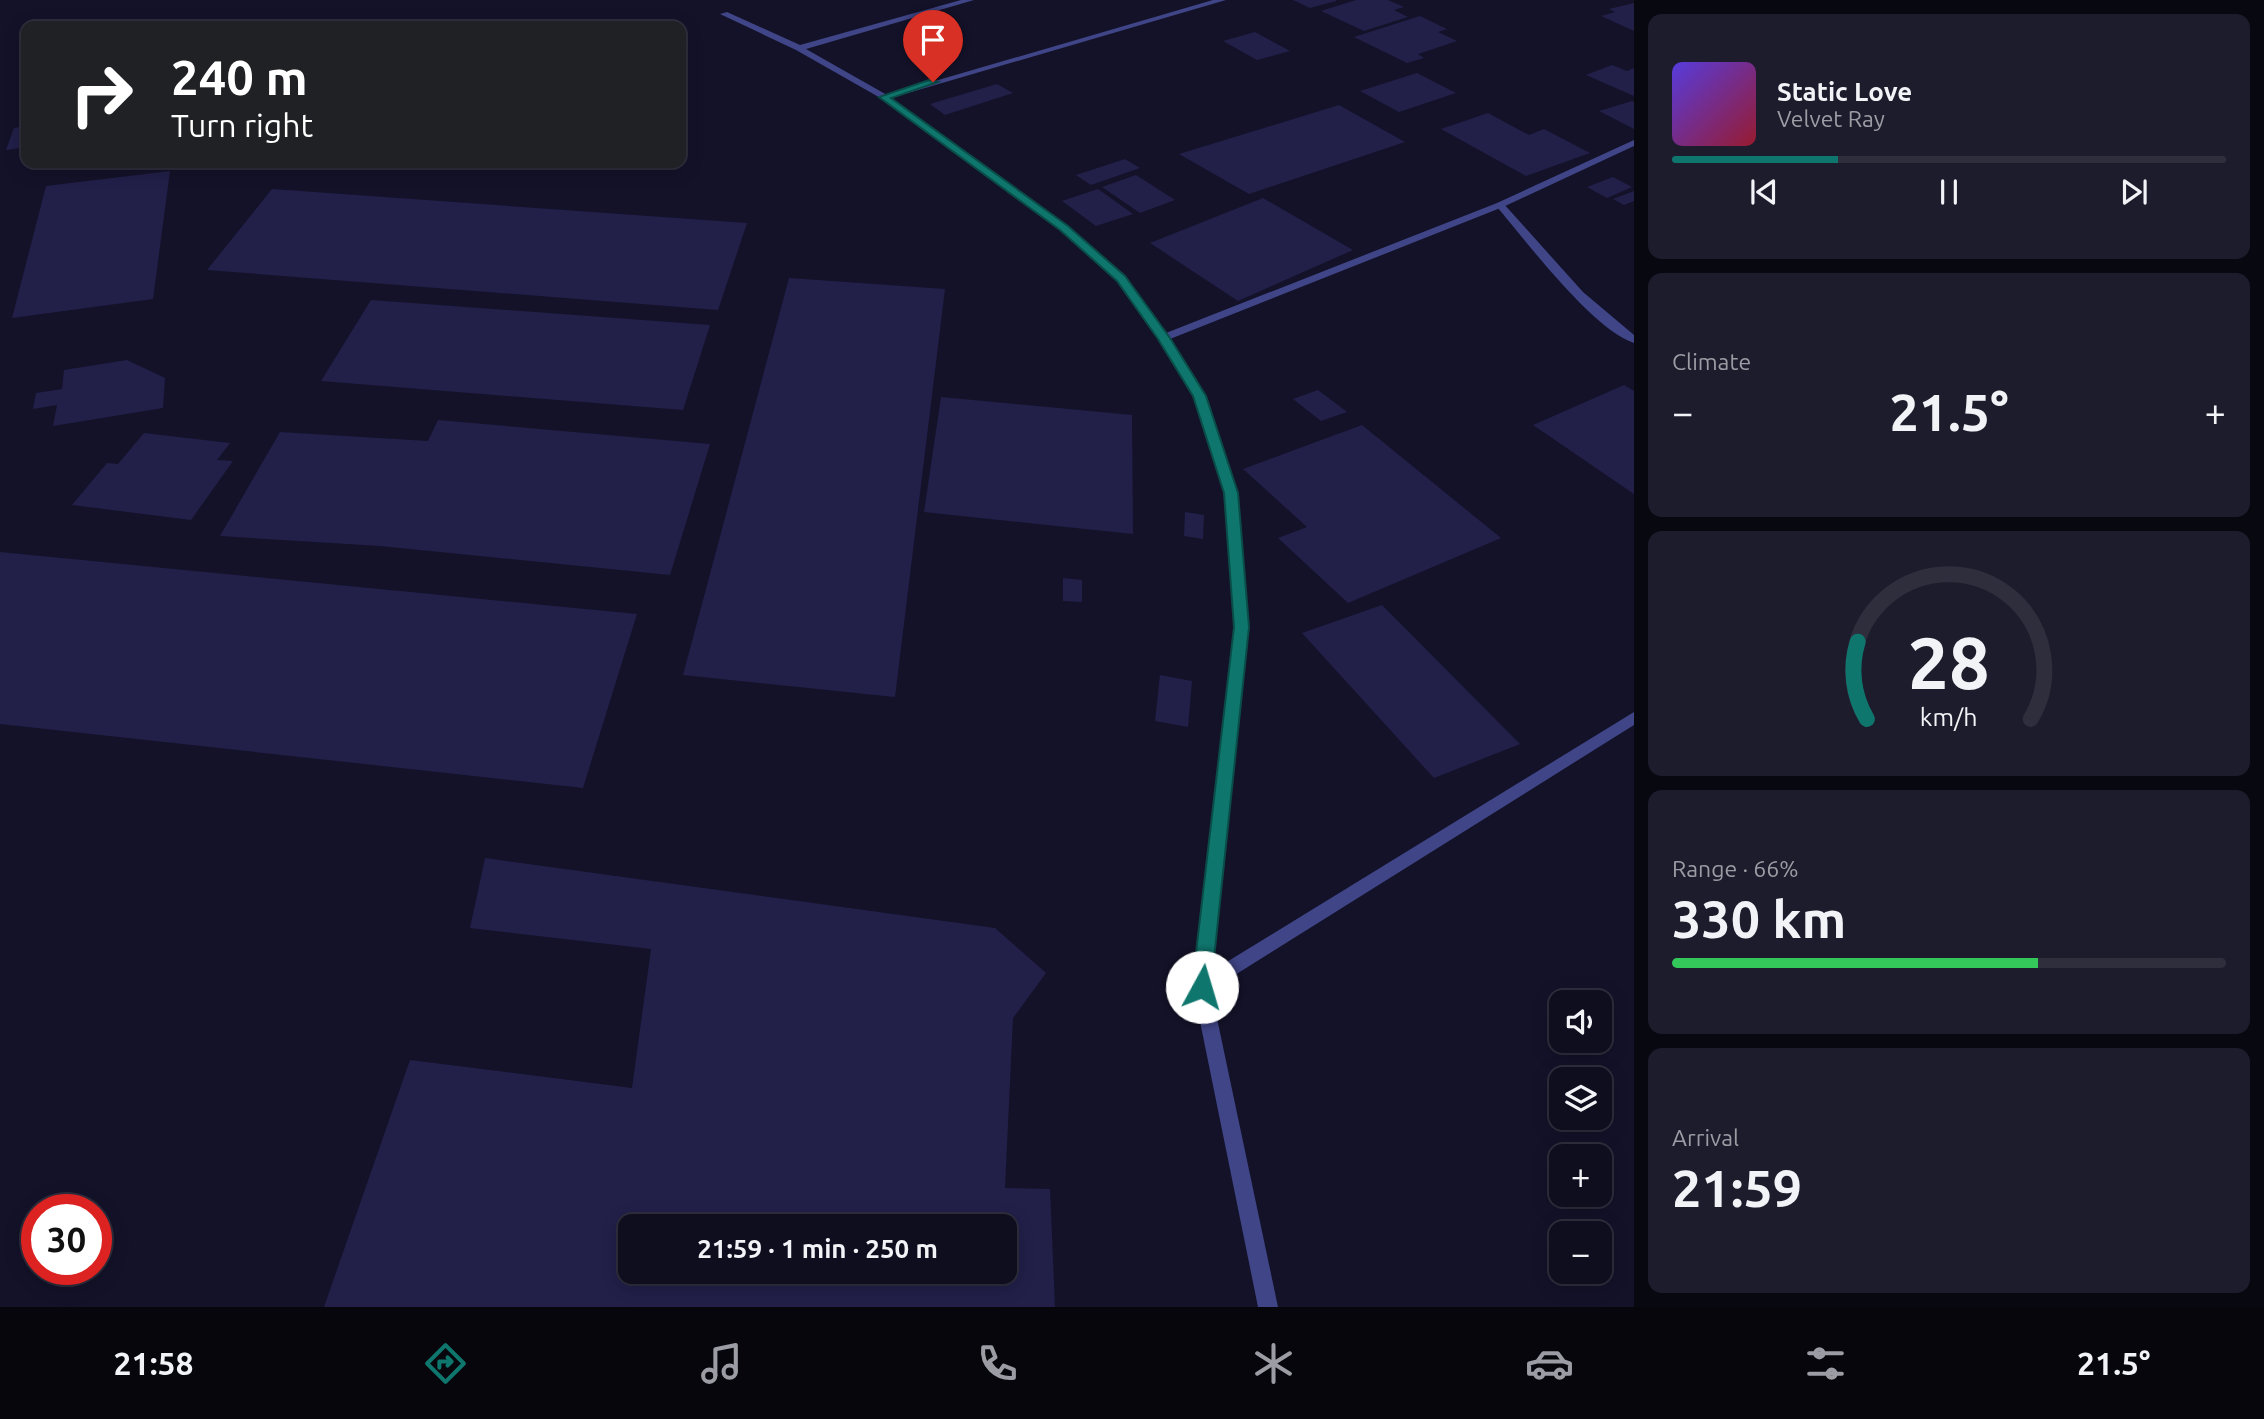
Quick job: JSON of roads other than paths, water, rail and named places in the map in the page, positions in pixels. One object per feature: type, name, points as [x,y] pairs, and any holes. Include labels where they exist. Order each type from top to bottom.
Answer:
[{"type":"street","points":[[799,48],[970,0]]},
{"type":"street","points":[[884,97],[1222,0]]},
{"type":"street","points":[[723,14],[799,48],[884,97],[1064,228],[1121,278],[1164,338],[1199,396],[1231,493],[1242,627],[1202,987],[1268,1307]]},
{"type":"street","points":[[1164,338],[1500,205],[1634,143]]},
{"type":"street","points":[[1500,205],[1567,282],[1616,328],[1634,340]]},
{"type":"street","points":[[1202,987],[1634,718]]}]
